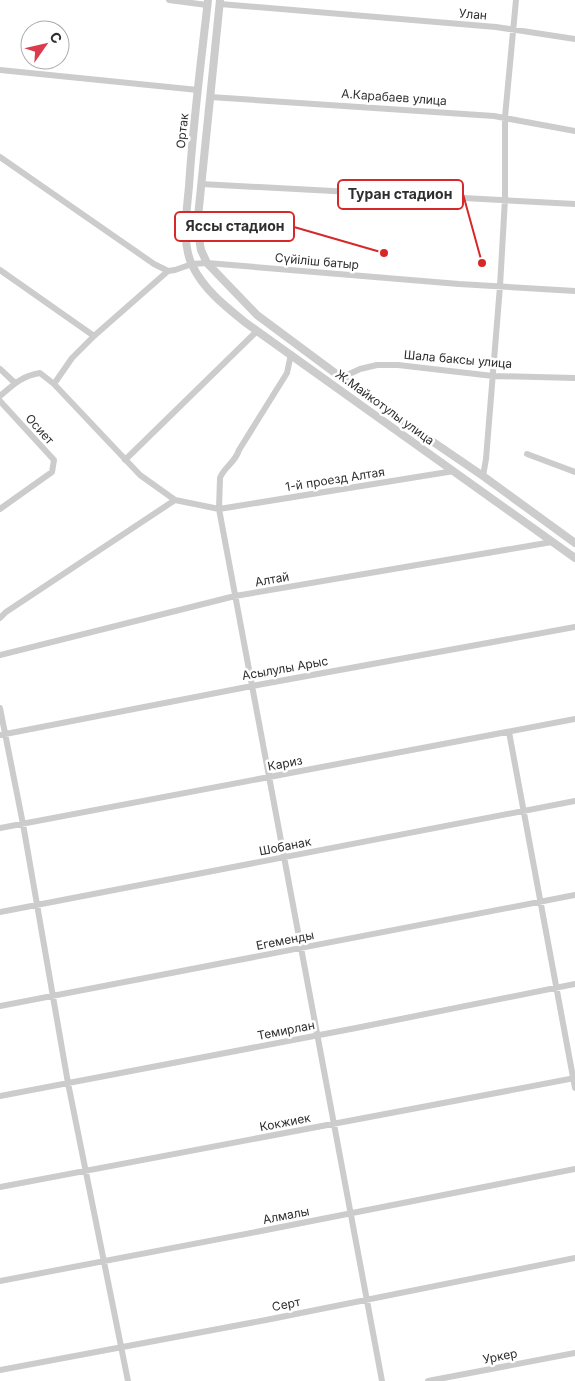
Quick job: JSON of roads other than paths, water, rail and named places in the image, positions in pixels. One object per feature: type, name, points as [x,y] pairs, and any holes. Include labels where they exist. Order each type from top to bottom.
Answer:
[{"type":"street","points":[[169,0],[208,2]]},
{"type":"street","points":[[483,476],[500,286],[505,200],[504,117],[516,0]]},
{"type":"street","name":"Ортак","points":[[192,264],[186,228],[191,144],[208,2]]},
{"type":"street","name":"Улан","points":[[220,2],[512,30],[575,39]]},
{"type":"street","name":"Ортак","points":[[206,263],[201,250],[197,227],[220,2]]},
{"type":"street","points":[[0,70],[198,90]]},
{"type":"street","name":"А.Карабаев улица","points":[[210,97],[504,117],[575,132]]},
{"type":"street","points":[[0,157],[154,264],[168,271],[94,336],[72,358],[54,384]]},
{"type":"street","points":[[201,184],[575,204]]},
{"type":"street","name":"Сүйіліш батыр","points":[[168,271],[192,264],[206,263],[575,291]]},
{"type":"street","name":"Ж.Майкотулы улица","points":[[206,263],[257,315],[341,378],[483,476],[575,543]]},
{"type":"street","name":"Ж.Майкотулы улица","points":[[192,264],[204,284],[216,298],[257,330],[575,558]]},
{"type":"street","points":[[0,270],[94,336]]},
{"type":"street","points":[[126,460],[257,330]]},
{"type":"street","points":[[291,354],[287,373],[239,450],[236,460],[220,478],[219,509],[382,1381]]},
{"type":"street","name":"Шала баксы улица","points":[[341,378],[360,369],[377,365],[398,365],[493,376],[575,378]]},
{"type":"street","points":[[0,369],[15,382]]},
{"type":"street","points":[[0,396],[15,382],[28,375],[40,373],[54,384],[140,475],[175,500],[219,509]]},
{"type":"street","name":"Осиет","points":[[0,401],[54,460],[52,472],[0,509]]},
{"type":"street","points":[[410,440],[416,431]]},
{"type":"street","points":[[527,454],[575,472]]},
{"type":"street","name":"1-й проезд Алтая","points":[[219,509],[454,471]]},
{"type":"street","points":[[0,618],[6,612],[175,500]]},
{"type":"street","name":"Алтай","points":[[0,655],[235,596],[552,542]]},
{"type":"street","name":"Асылулы Арыс","points":[[2,735],[252,686],[575,627]]},
{"type":"street","points":[[0,708],[2,735],[23,824],[68,1083],[128,1381]]},
{"type":"street","name":"Кариз","points":[[0,828],[575,719]]},
{"type":"street","points":[[508,732],[575,1088]]},
{"type":"street","name":"Шобанак","points":[[0,912],[575,801]]},
{"type":"street","name":"Егеменды","points":[[0,1006],[575,895]]},
{"type":"street","name":"Темирлан","points":[[0,1096],[317,1036],[575,984]]},
{"type":"street","name":"Кокжиек","points":[[0,1187],[574,1078]]},
{"type":"street","name":"Алмалы","points":[[0,1280],[350,1214],[575,1169]]},
{"type":"street","name":"Серт","points":[[0,1370],[575,1258]]},
{"type":"street","name":"Уркер","points":[[428,1381],[575,1353]]},
{"type":"place","name":"Яссы стадион","points":[[384,253]]},
{"type":"place","name":"Туран стадион","points":[[482,263]]}]
